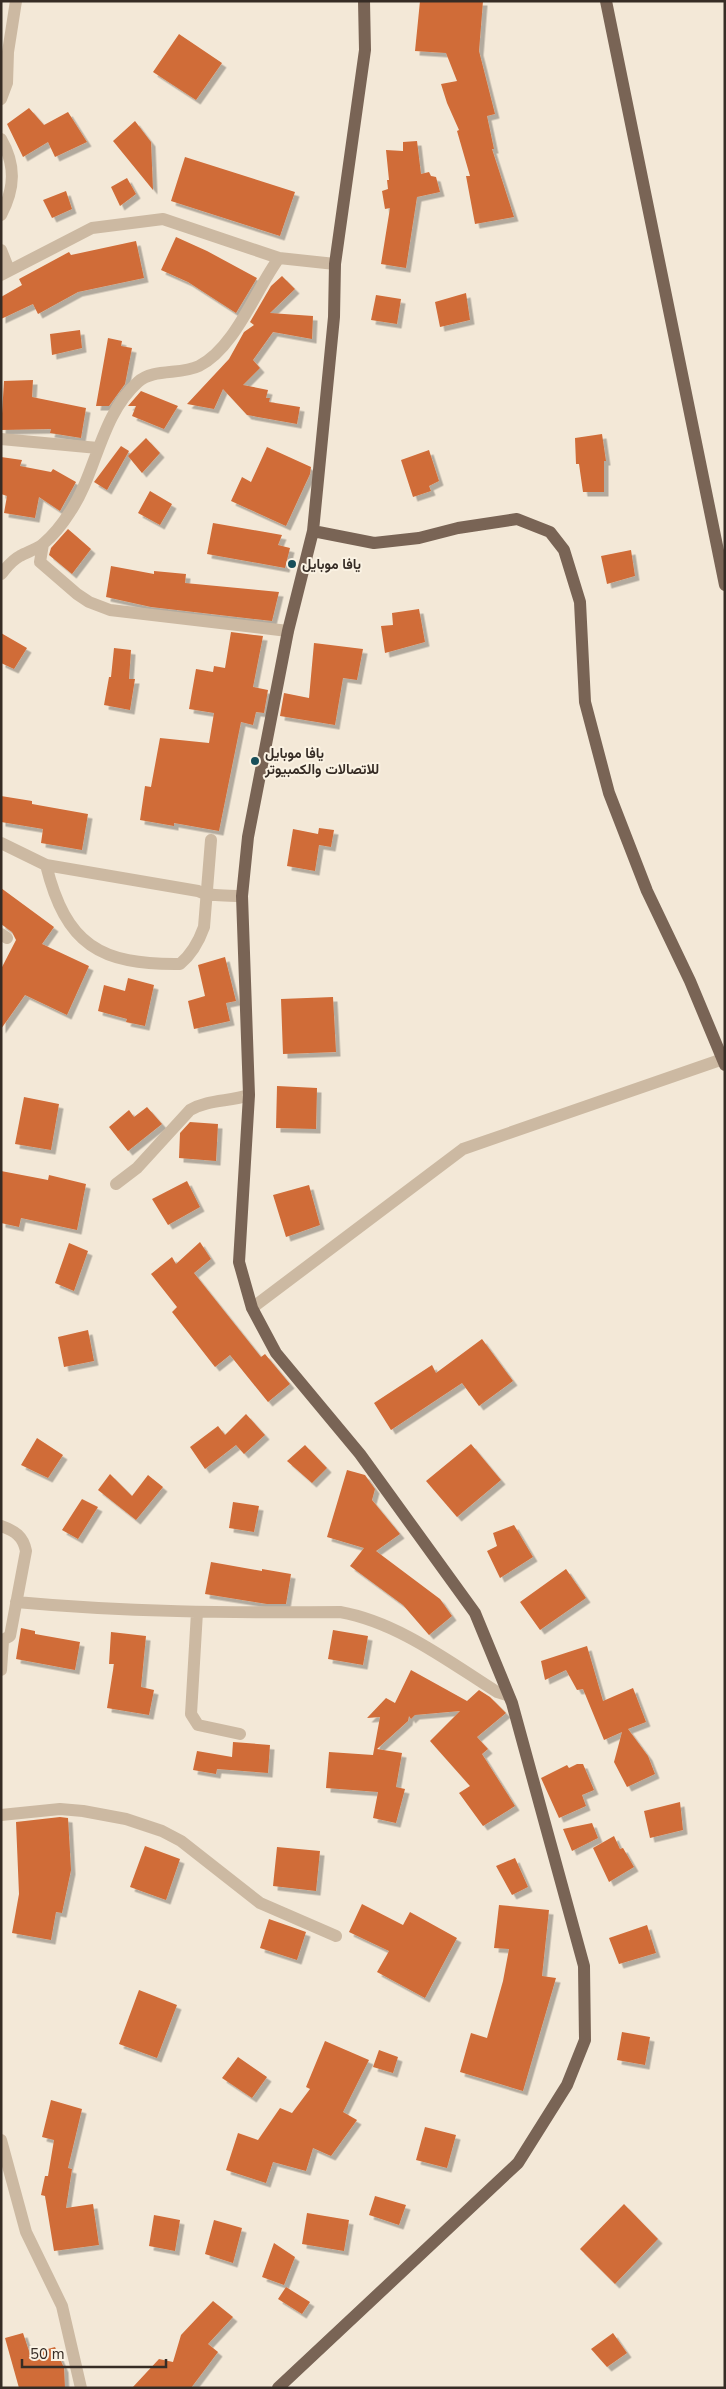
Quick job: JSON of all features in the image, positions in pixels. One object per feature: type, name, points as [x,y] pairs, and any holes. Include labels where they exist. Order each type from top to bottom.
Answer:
[{"type":"main road","points":[[278,2388],[518,2163],[567,2085],[584,2040],[584,1966],[512,1703],[507,1695],[475,1613],[360,1454],[276,1353],[252,1308],[239,1262],[249,1095],[242,896],[248,837],[288,631],[313,532],[334,317],[335,264],[366,50],[364,1]]},
{"type":"main road","points":[[606,1],[725,585]]},
{"type":"main road","points":[[313,532],[374,543],[419,538],[458,528],[517,519],[550,532],[560,544],[564,550],[580,602],[585,702],[609,793],[647,891],[724,1062]]},
{"type":"street","points":[[1,99],[7,83],[9,44],[16,1]]},
{"type":"street","points":[[1,139],[10,155],[13,178],[12,189],[1,215]]},
{"type":"street","points":[[1,250],[5,272],[92,228],[163,219],[279,258],[335,264]]},
{"type":"street","points":[[1,574],[18,556],[43,544],[71,510],[81,491],[98,448],[120,404],[138,382],[148,376],[188,370],[211,358],[240,324],[264,278],[279,258]]},
{"type":"street","points":[[1,439],[98,448]]},
{"type":"street","points":[[43,544],[40,562],[77,594],[99,606],[142,615],[288,631]]},
{"type":"street","points":[[46,866],[62,910],[76,934],[90,946],[100,951],[142,962],[180,964],[188,957],[200,938],[204,927],[211,840]]},
{"type":"street","points":[[1,843],[46,866],[198,891],[207,896],[218,893],[242,896]]},
{"type":"street","points":[[252,1308],[463,1149],[724,1062]]},
{"type":"street","points":[[116,1184],[137,1168],[190,1110],[200,1104],[215,1100],[249,1095]]},
{"type":"street","points":[[1,1526],[16,1532],[24,1540],[26,1551],[10,1636],[2,1641],[1,1670]]},
{"type":"street","points":[[16,1602],[93,1609],[197,1612],[340,1612],[380,1623],[435,1652],[497,1692],[507,1695]]},
{"type":"street","points":[[197,1612],[191,1714],[198,1725],[240,1734]]},
{"type":"street","points":[[1,1815],[60,1810],[83,1811],[126,1819],[162,1831],[181,1840],[260,1903],[336,1936]]},
{"type":"street","points":[[1,2140],[26,2232],[62,2306],[82,2388]]},
{"type":"building","points":[[420,1],[483,1],[479,51],[495,114],[487,116],[494,149],[492,149],[514,217],[475,224],[466,176],[470,176],[457,131],[459,130],[441,84],[457,81],[446,53],[415,51]]},
{"type":"building","points":[[179,34],[222,63],[196,100],[153,72]]},
{"type":"building","points":[[29,108],[44,125],[68,112],[87,142],[55,157],[48,142],[23,157],[7,124]]},
{"type":"building","points":[[135,121],[151,142],[153,190],[113,141]]},
{"type":"building","points":[[417,141],[421,174],[429,172],[431,176],[436,177],[440,192],[417,197],[406,268],[381,264],[390,208],[385,209],[382,191],[388,189],[387,180],[389,180],[386,150],[403,151],[403,142]]},
{"type":"building","points":[[185,157],[295,192],[280,236],[171,201]]},
{"type":"building","points":[[127,178],[136,194],[120,206],[111,187]]},
{"type":"building","points":[[66,191],[72,209],[52,218],[43,200]]},
{"type":"building","points":[[176,237],[207,251],[257,278],[236,313],[188,282],[161,270]]},
{"type":"building","points":[[136,241],[144,278],[78,292],[38,314],[33,304],[1,319],[1,297],[22,285],[19,279],[69,252],[71,255]]},
{"type":"building","points":[[282,276],[295,289],[270,313],[313,316],[312,339],[273,332],[253,360],[260,368],[243,385],[268,390],[266,398],[270,398],[269,402],[300,407],[297,424],[247,415],[223,389],[214,409],[187,404],[229,359],[244,332],[254,325],[250,322],[271,286]]},
{"type":"building","points":[[466,293],[470,320],[440,327],[435,302]]},
{"type":"building","points":[[376,295],[401,299],[397,324],[371,320]]},
{"type":"building","points":[[80,330],[82,348],[52,355],[50,334]]},
{"type":"building","points":[[108,338],[122,341],[121,346],[132,348],[125,384],[109,406],[96,406]]},
{"type":"building","points":[[33,380],[32,397],[86,408],[81,438],[50,433],[51,429],[1,430],[4,381]]},
{"type":"building","points":[[141,391],[178,406],[164,429],[132,416],[136,406],[128,406]]},
{"type":"building","points":[[602,434],[606,461],[604,461],[604,492],[583,492],[579,464],[576,464],[575,438]]},
{"type":"building","points":[[146,438],[160,453],[142,473],[128,456]]},
{"type":"building","points":[[121,446],[129,451],[107,490],[94,482]]},
{"type":"building","points":[[267,447],[311,467],[310,474],[286,526],[231,501],[242,477],[251,482]]},
{"type":"building","points":[[429,450],[439,481],[429,486],[431,491],[413,497],[401,460]]},
{"type":"building","points":[[1,457],[22,460],[20,466],[51,472],[53,469],[76,482],[60,511],[39,497],[35,518],[4,513],[7,496],[1,494]]},
{"type":"building","points":[[150,491],[172,504],[160,525],[138,513]]},
{"type":"building","points":[[213,523],[282,535],[278,545],[290,548],[285,568],[207,554]]},
{"type":"building","points":[[68,529],[91,549],[72,574],[49,555],[51,548]]},
{"type":"building","points":[[631,550],[635,576],[607,584],[601,556]]},
{"type":"building","points":[[111,566],[154,574],[154,571],[186,574],[185,583],[279,592],[272,621],[151,607],[106,597]]},
{"type":"building","points":[[419,609],[425,642],[385,653],[381,626],[393,625],[392,613]]},
{"type":"building","points":[[231,632],[263,636],[253,687],[268,690],[264,713],[256,712],[253,725],[241,722],[219,831],[174,823],[174,826],[140,820],[145,786],[151,787],[160,738],[209,743],[214,713],[189,709],[196,669],[213,672],[214,666],[225,668]]},
{"type":"building","points":[[1,633],[27,648],[14,669],[1,663]]},
{"type":"building","points":[[314,643],[363,649],[357,680],[343,678],[335,725],[280,716],[284,693],[309,698]]},
{"type":"building","points":[[114,648],[131,650],[129,679],[135,679],[130,710],[104,705],[109,677],[111,677]]},
{"type":"building","points":[[1,796],[32,801],[32,804],[88,814],[82,850],[41,843],[43,829],[1,822]]},
{"type":"building","points":[[319,828],[334,830],[331,847],[319,845],[315,871],[287,866],[293,829],[318,834]]},
{"type":"building","points":[[1,888],[54,927],[42,944],[89,966],[67,1015],[25,995],[1,1029],[1,969],[16,940],[12,932],[1,924]]},
{"type":"building","points":[[225,957],[236,1001],[226,1003],[230,1021],[194,1029],[188,1001],[205,996],[198,965]]},
{"type":"building","points":[[128,978],[154,985],[145,1026],[126,1022],[127,1019],[98,1011],[104,985],[125,991]]},
{"type":"building","points":[[333,997],[336,1052],[283,1054],[281,999]]},
{"type":"building","points":[[277,1086],[317,1088],[316,1129],[276,1128]]},
{"type":"building","points":[[24,1097],[59,1104],[51,1150],[15,1144]]},
{"type":"building","points":[[147,1107],[162,1124],[128,1151],[109,1127],[129,1110],[134,1117]]},
{"type":"building","points":[[190,1122],[218,1124],[216,1161],[179,1158],[180,1133]]},
{"type":"building","points":[[1,1171],[48,1180],[49,1175],[86,1184],[77,1230],[21,1218],[19,1227],[1,1223]]},
{"type":"building","points":[[187,1181],[200,1207],[168,1225],[152,1199]]},
{"type":"building","points":[[309,1185],[320,1225],[286,1237],[273,1195]]},
{"type":"building","points":[[200,1242],[211,1259],[194,1273],[261,1357],[265,1354],[290,1384],[268,1402],[230,1355],[215,1367],[172,1312],[177,1307],[151,1274],[172,1257],[176,1264]]},
{"type":"building","points":[[69,1243],[88,1251],[74,1291],[55,1283]]},
{"type":"building","points":[[88,1330],[94,1361],[64,1367],[58,1337]]},
{"type":"building","points":[[482,1339],[513,1381],[479,1406],[462,1383],[391,1430],[374,1403],[432,1365],[436,1373]]},
{"type":"building","points":[[246,1414],[265,1435],[244,1454],[236,1445],[205,1469],[190,1447],[218,1426],[225,1435]]},
{"type":"building","points":[[37,1438],[63,1455],[48,1478],[21,1465]]},
{"type":"building","points":[[471,1444],[501,1480],[457,1517],[426,1481]]},
{"type":"building","points":[[305,1445],[327,1468],[312,1483],[287,1461]]},
{"type":"building","points":[[347,1470],[365,1475],[375,1489],[372,1500],[400,1534],[376,1551],[440,1599],[452,1616],[429,1635],[403,1605],[350,1566],[364,1548],[327,1537]]},
{"type":"building","points":[[110,1474],[132,1496],[148,1475],[163,1487],[136,1520],[98,1490]]},
{"type":"building","points":[[82,1499],[98,1507],[78,1539],[62,1530]]},
{"type":"building","points":[[233,1502],[259,1506],[254,1532],[229,1528]]},
{"type":"building","points":[[514,1525],[533,1557],[500,1578],[487,1551],[497,1546],[493,1533]]},
{"type":"building","points":[[211,1562],[291,1574],[286,1604],[267,1604],[205,1594]]},
{"type":"building","points":[[566,1569],[586,1598],[540,1630],[520,1602]]},
{"type":"building","points":[[21,1628],[35,1631],[35,1634],[80,1642],[75,1670],[16,1659]]},
{"type":"building","points":[[333,1630],[368,1636],[363,1665],[328,1659]]},
{"type":"building","points":[[111,1632],[146,1636],[141,1687],[154,1690],[149,1715],[107,1708],[114,1664],[109,1664]]},
{"type":"building","points":[[587,1646],[603,1701],[633,1688],[646,1722],[628,1729],[648,1756],[655,1774],[627,1787],[614,1762],[622,1732],[604,1740],[583,1689],[577,1690],[566,1670],[545,1680],[541,1661]]},
{"type":"building","points":[[411,1670],[467,1701],[479,1690],[490,1697],[506,1713],[477,1737],[488,1749],[482,1754],[515,1806],[483,1826],[459,1793],[470,1786],[430,1741],[460,1711],[415,1715],[411,1719],[409,1716],[408,1721],[377,1749],[402,1753],[396,1787],[405,1789],[396,1823],[373,1818],[378,1792],[326,1788],[329,1752],[373,1755],[380,1717],[367,1718],[386,1698],[395,1703]]},
{"type":"building","points":[[233,1742],[270,1745],[268,1773],[217,1769],[216,1774],[193,1770],[197,1751],[232,1757]]},
{"type":"building","points":[[577,1764],[583,1764],[594,1790],[582,1795],[586,1806],[559,1818],[541,1778],[567,1765],[569,1768]]},
{"type":"building","points":[[680,1802],[683,1830],[650,1838],[644,1811]]},
{"type":"building","points":[[60,1817],[68,1818],[71,1870],[62,1913],[56,1912],[51,1940],[12,1933],[19,1894],[16,1822]]},
{"type":"building","points":[[592,1823],[598,1838],[572,1851],[563,1829]]},
{"type":"building","points":[[614,1836],[620,1849],[623,1848],[634,1867],[609,1882],[593,1848]]},
{"type":"building","points":[[145,1846],[180,1859],[166,1900],[130,1887]]},
{"type":"building","points":[[277,1847],[320,1851],[316,1891],[273,1886]]},
{"type":"building","points":[[515,1858],[528,1887],[512,1895],[496,1866]]},
{"type":"building","points":[[362,1904],[403,1925],[410,1912],[457,1938],[425,1998],[377,1972],[389,1951],[349,1932]]},
{"type":"building","points":[[499,1905],[549,1910],[542,1976],[556,1978],[523,2091],[460,2072],[471,2033],[487,2038],[503,1981],[509,1949],[494,1948]]},
{"type":"building","points":[[269,1919],[306,1932],[297,1960],[260,1948]]},
{"type":"building","points":[[647,1925],[656,1953],[619,1964],[609,1938]]},
{"type":"building","points":[[139,1990],[177,2005],[157,2058],[119,2044]]},
{"type":"building","points":[[622,2032],[650,2037],[645,2065],[617,2060]]},
{"type":"building","points":[[325,2041],[369,2060],[343,2112],[357,2120],[331,2156],[313,2148],[306,2171],[273,2162],[266,2183],[226,2170],[238,2133],[258,2140],[280,2108],[292,2113],[310,2089],[306,2087]]},
{"type":"building","points":[[379,2050],[398,2057],[393,2073],[373,2067]]},
{"type":"building","points":[[238,2057],[267,2077],[252,2098],[222,2078]]},
{"type":"building","points":[[51,2100],[82,2109],[68,2168],[72,2169],[66,2208],[93,2204],[99,2245],[54,2251],[45,2196],[41,2195],[45,2176],[48,2176],[54,2140],[42,2137]]},
{"type":"building","points":[[425,2127],[456,2135],[447,2168],[416,2160]]},
{"type":"building","points":[[375,2196],[406,2205],[399,2225],[369,2215]]},
{"type":"building","points":[[624,2204],[658,2239],[615,2284],[580,2249]]},
{"type":"building","points":[[307,2213],[349,2220],[344,2251],[302,2244]]},
{"type":"building","points":[[154,2215],[180,2220],[175,2251],[149,2246]]},
{"type":"building","points":[[214,2220],[242,2228],[233,2263],[205,2254]]},
{"type":"building","points":[[274,2243],[295,2257],[284,2285],[262,2277]]},
{"type":"building","points":[[286,2287],[310,2302],[302,2314],[278,2299]]},
{"type":"building","points":[[213,2301],[233,2317],[208,2344],[218,2352],[191,2388],[132,2388],[159,2359],[173,2362],[181,2335]]},
{"type":"building","points":[[23,2333],[30,2354],[55,2347],[64,2368],[65,2388],[19,2388],[5,2338]]},
{"type":"building","points":[[613,2333],[627,2353],[607,2367],[591,2349]]},
{"type":"place","name":"يافا موبايل","points":[[292,564]]},
{"type":"place","name":"يافا موبايل للاتصالات والكمبيوتر","points":[[255,761]]}]
